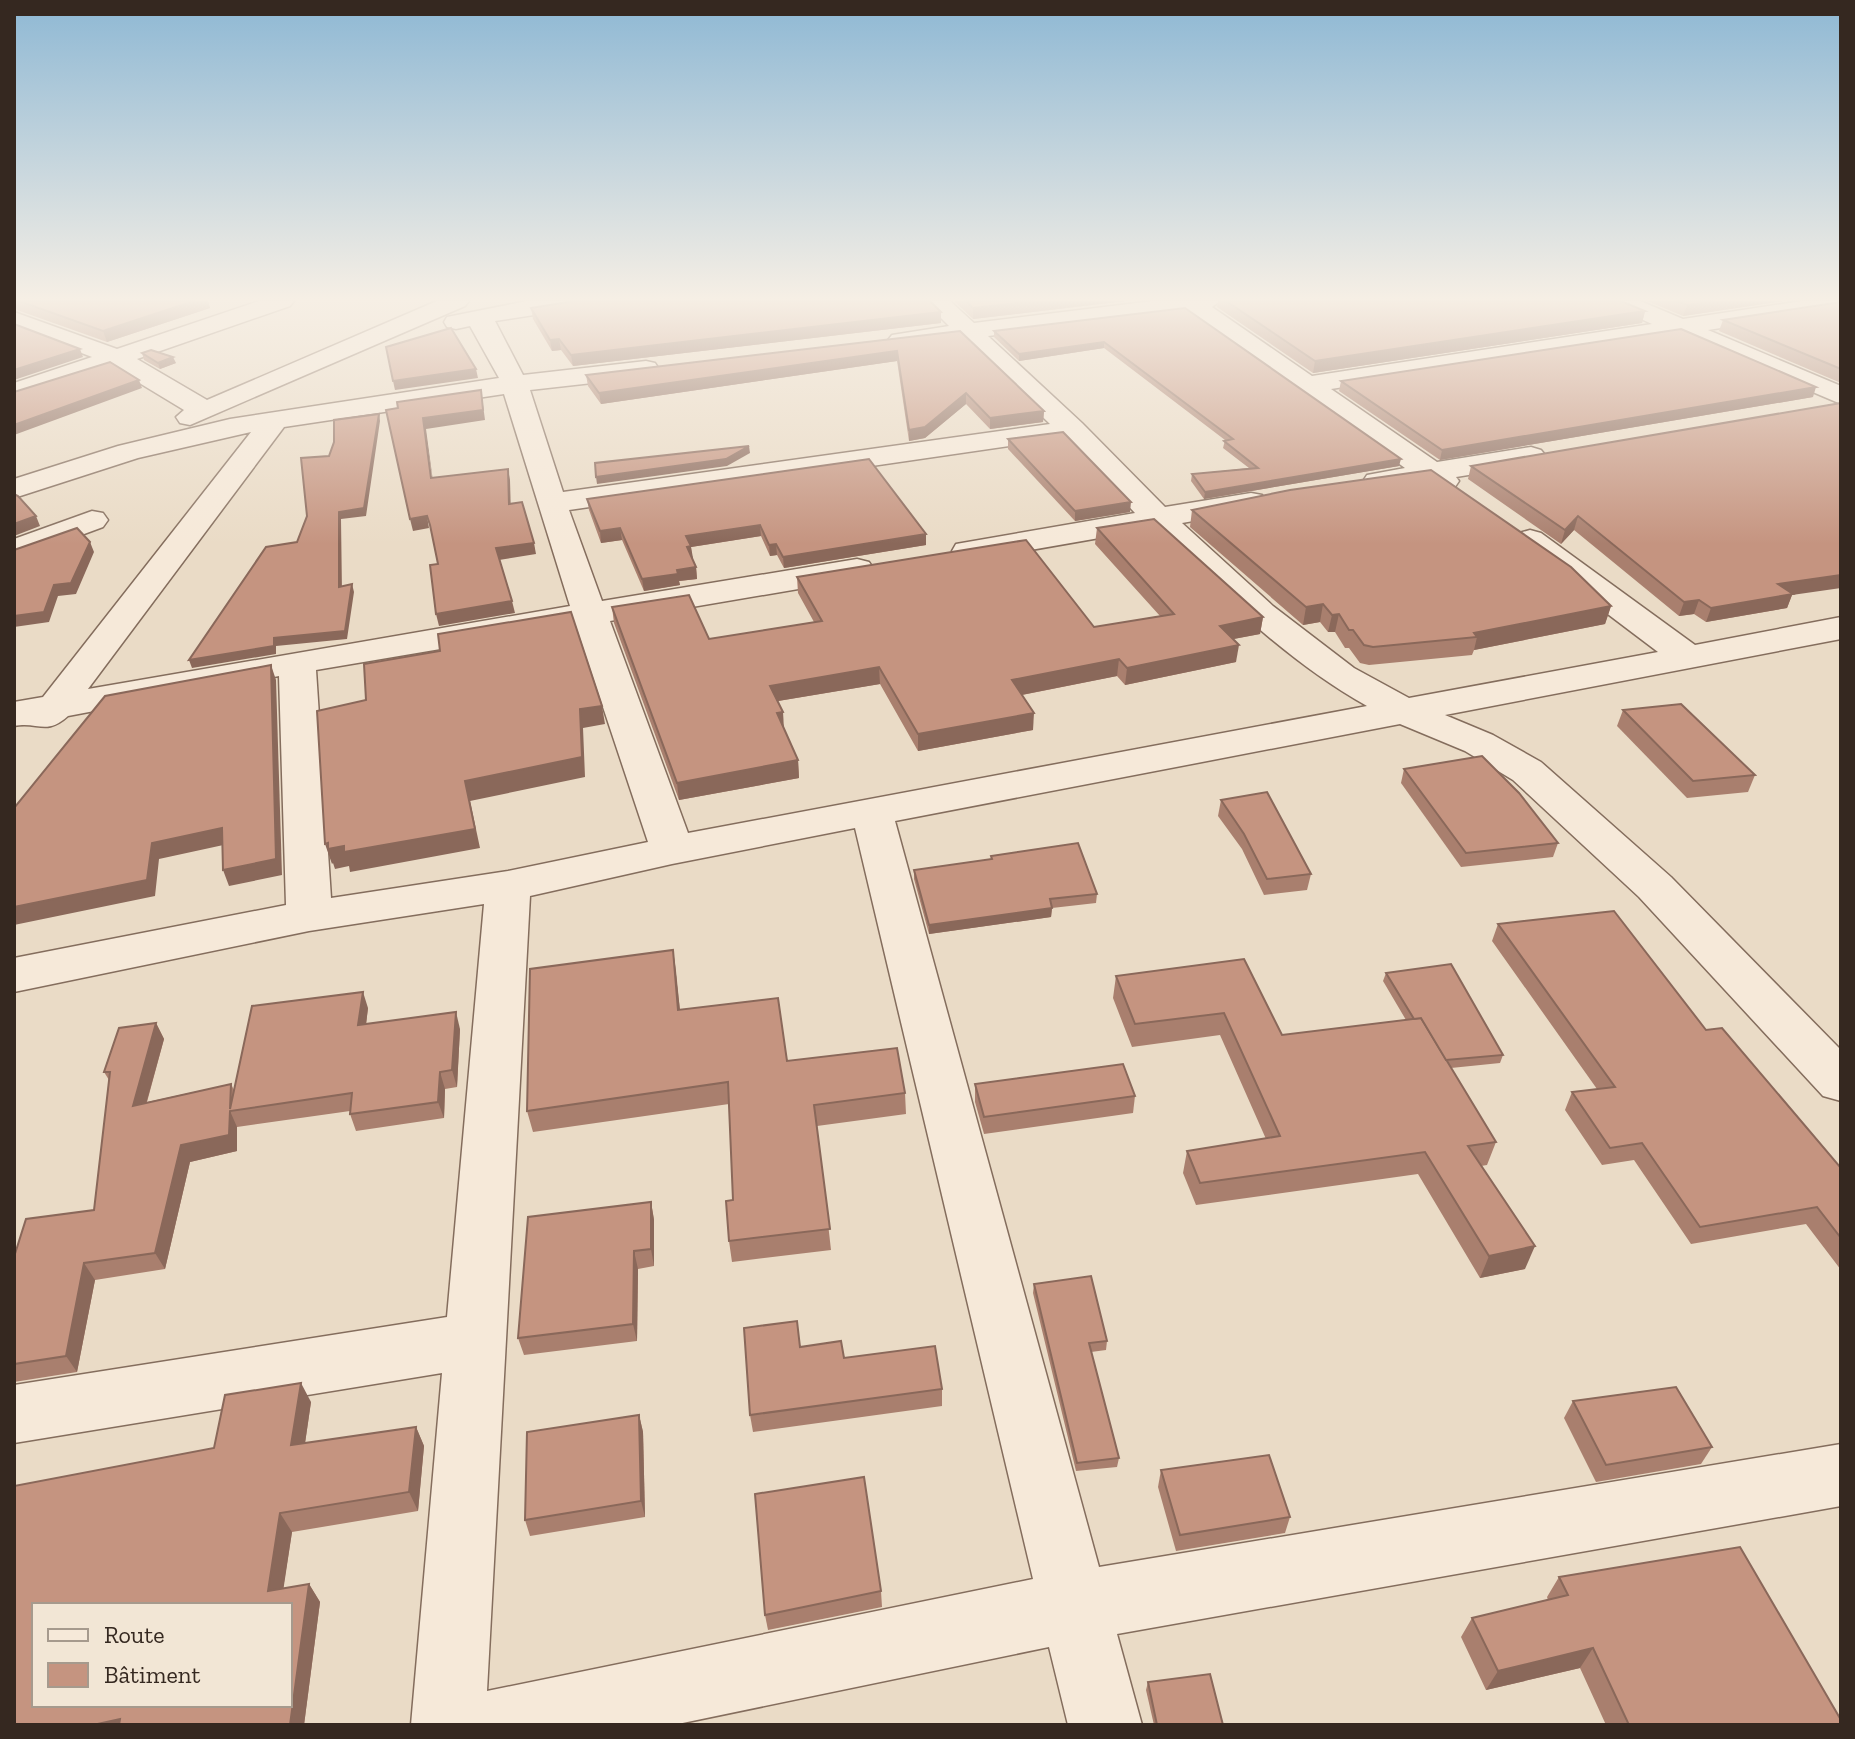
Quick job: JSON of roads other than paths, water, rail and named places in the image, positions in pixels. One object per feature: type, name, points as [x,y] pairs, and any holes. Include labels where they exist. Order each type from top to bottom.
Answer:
[{"type":"street","points":[[14,392],[43,382]]},
{"type":"street","points":[[154,382],[206,410]]},
{"type":"street","points":[[14,489],[269,382]]},
{"type":"street","points":[[14,489],[128,452],[276,419],[532,382]]},
{"type":"street","points":[[1021,382],[1072,429],[1160,520],[1261,613],[1341,676],[1405,712],[1479,743],[1527,771],[1822,1032],[1841,1082]]},
{"type":"street","points":[[1302,382],[1470,498]]},
{"type":"street","points":[[1306,385],[1324,382]]},
{"type":"street","points":[[1809,382],[1841,396]]},
{"type":"street","points":[[515,384],[551,503],[672,850]]},
{"type":"street","points":[[1794,411],[1841,403]]},
{"type":"street","points":[[14,741],[54,708],[276,419]]},
{"type":"street","points":[[551,503],[1072,429]]},
{"type":"street","points":[[1346,486],[1559,451]]},
{"type":"street","points":[[944,555],[1160,520],[1287,495]]},
{"type":"street","points":[[14,550],[92,520]]},
{"type":"street","points":[[1506,524],[1604,592],[1689,658]]},
{"type":"street","points":[[14,714],[297,662],[882,565]]},
{"type":"street","points":[[14,975],[309,916],[508,886],[672,850],[1689,658],[1837,633]]},
{"type":"street","points":[[297,662],[309,916]]},
{"type":"street","points":[[872,812],[1105,1725]]},
{"type":"street","points":[[448,1725],[508,886]]},
{"type":"street","points":[[14,1414],[476,1340]]},
{"type":"street","points":[[495,1725],[1075,1606],[1841,1475]]}]
